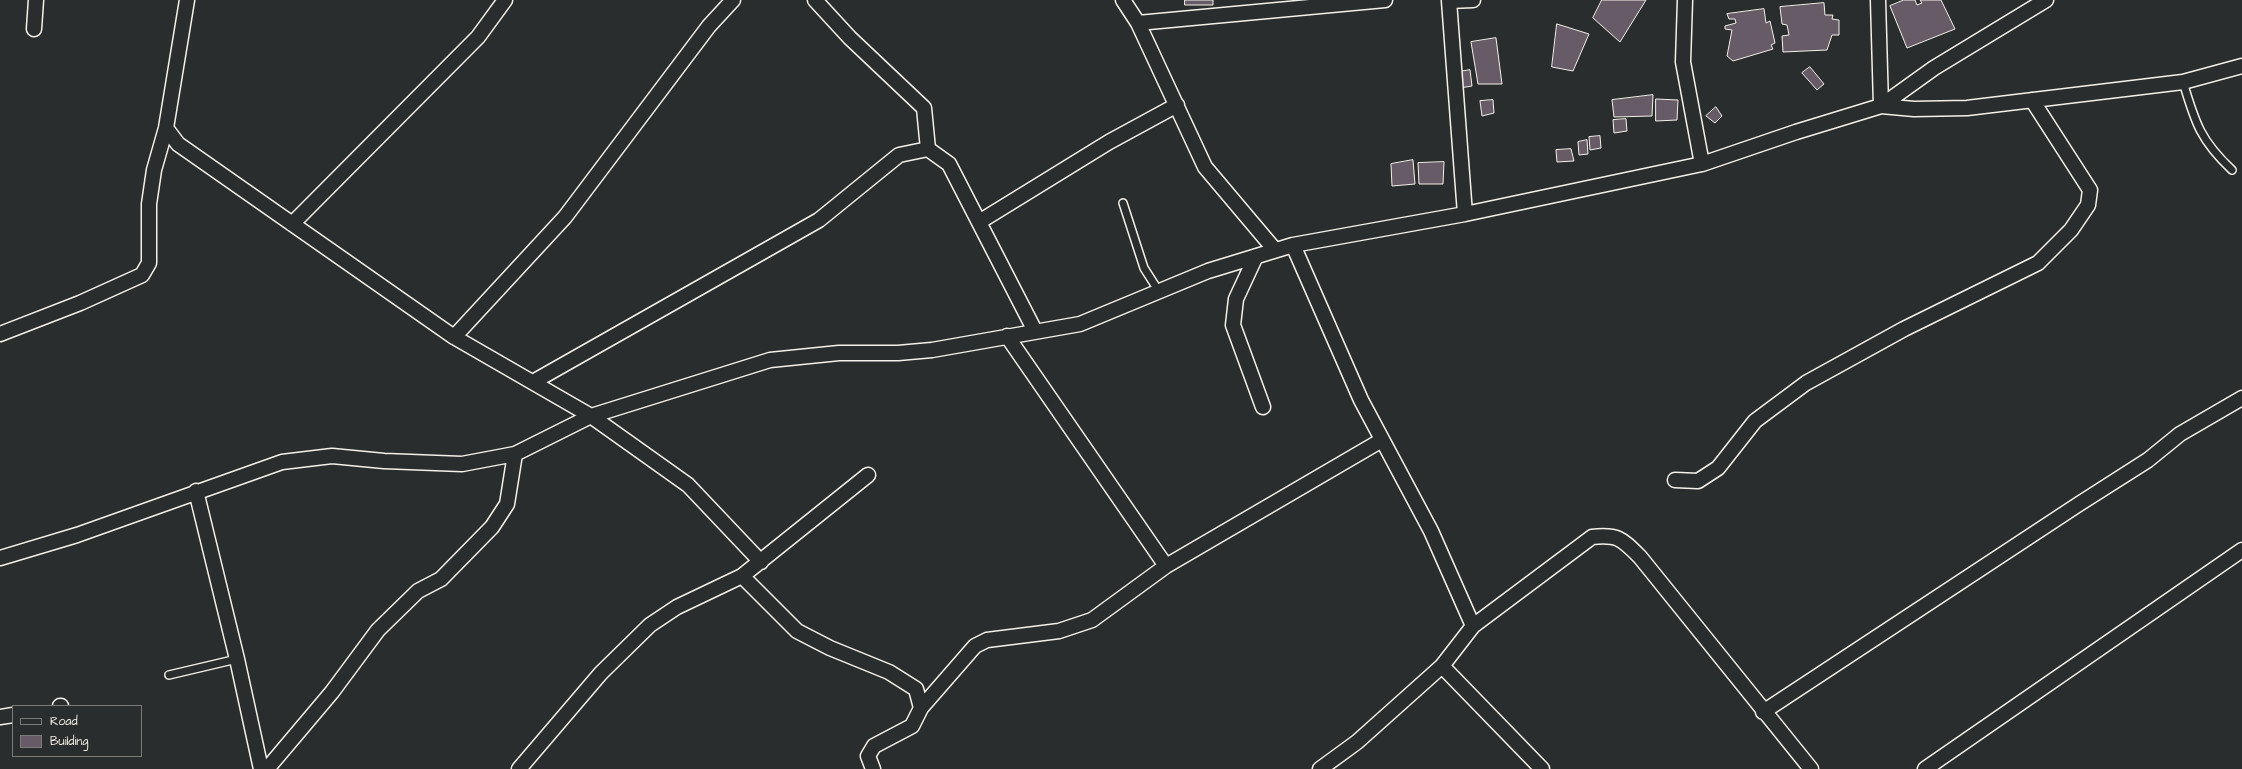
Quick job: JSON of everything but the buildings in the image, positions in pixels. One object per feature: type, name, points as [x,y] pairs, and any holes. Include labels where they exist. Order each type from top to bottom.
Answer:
[{"type":"street","points":[[34,29],[36,0]]},
{"type":"street","points":[[0,334],[80,303],[142,275],[149,263],[149,204],[154,170],[166,128],[187,0]]},
{"type":"street","points":[[292,224],[478,37],[504,0]]},
{"type":"street","points":[[454,337],[565,217],[709,26],[733,0]]},
{"type":"street","points":[[815,0],[850,38],[924,108],[928,150]]},
{"type":"street","points":[[1123,0],[1138,23],[1205,167],[1275,250]]},
{"type":"street","points":[[1138,23],[1385,0]]},
{"type":"street","points":[[1465,214],[1445,1],[1473,0]]},
{"type":"street","points":[[1685,0],[1683,62],[1702,164]]},
{"type":"street","points":[[1878,0],[1881,106]]},
{"type":"street","points":[[0,558],[77,535],[196,491],[282,462],[332,456],[384,461],[462,464],[515,454],[591,416],[770,360],[839,353],[898,353],[932,350],[1080,324],[1158,290],[1208,271],[1293,245],[1465,214],[1702,164],[1796,132],[1881,106],[1934,68],[2046,0]]},
{"type":"street","points":[[1881,106],[1914,109],[1967,108],[2183,82],[2242,66]]},
{"type":"street","points":[[1674,480],[1698,481],[1718,468],[1755,421],[1806,383],[1904,330],[2038,263],[2071,230],[2088,205],[2090,190],[2032,100]]},
{"type":"street","points":[[979,222],[1109,142],[1177,105]]},
{"type":"street","points":[[166,128],[178,144],[454,337],[591,416],[688,485],[761,562]]},
{"type":"street","points":[[533,382],[819,220],[899,155],[928,150],[949,164],[1035,331]]},
{"type":"street","points":[[1293,245],[1361,400],[1431,531],[1473,626]]},
{"type":"street","points":[[1256,256],[1236,299],[1233,324],[1263,408]]},
{"type":"street","points":[[1007,336],[1166,566]]},
{"type":"street","points":[[1763,712],[2079,504],[2106,489],[2148,460],[2180,434],[2242,398]]},
{"type":"street","points":[[873,769],[868,756],[874,746],[912,726],[921,708],[975,646],[986,640],[1060,631],[1077,627],[1092,620],[1166,566],[1382,440]]},
{"type":"street","points":[[267,769],[332,692],[378,630],[418,591],[442,579],[492,527],[507,504],[515,454]]},
{"type":"street","points":[[519,769],[601,673],[650,625],[677,607],[742,576],[868,475]]},
{"type":"street","points":[[196,491],[237,659],[261,769]]},
{"type":"street","points":[[1320,769],[1357,742],[1442,666],[1473,626],[1592,537],[1610,535],[1625,542],[1640,558],[1763,712],[1811,769]]},
{"type":"street","points":[[1924,769],[2242,550]]},
{"type":"street","points":[[742,576],[797,631],[830,648],[889,672],[916,689],[921,708]]},
{"type":"street","points":[[1442,666],[1542,769]]},
{"type":"street","points":[[0,717],[12,715]]},
{"type":"lane","points":[[2183,82],[2196,124],[2213,152],[2232,170]]},
{"type":"lane","points":[[1123,203],[1144,268],[1158,290]]},
{"type":"lane","points":[[169,675],[237,659]]}]
